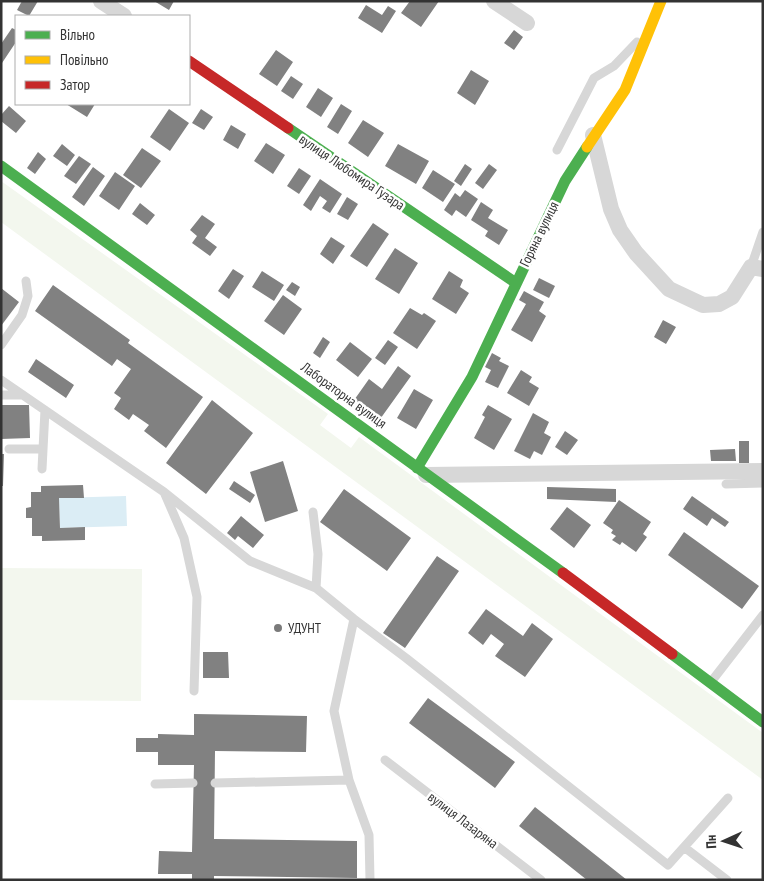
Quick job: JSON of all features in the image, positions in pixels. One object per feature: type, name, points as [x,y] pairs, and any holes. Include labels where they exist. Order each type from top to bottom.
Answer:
[{"type":"main road","name":"Горяна вулиця","points":[[421,471],[472,377],[565,181],[593,135],[624,90],[661,1]]},
{"type":"main road","name":"вулиця Любомира Гузара","points":[[190,61],[516,283]]},
{"type":"main road","name":"Лабораторна вулиця","points":[[1,166],[382,440],[421,471],[566,575],[763,722]]},
{"type":"street","points":[[102,1],[123,15]]},
{"type":"street","points":[[494,1],[527,23]]},
{"type":"street","points":[[593,135],[611,209],[620,230],[636,253],[670,289],[703,305],[718,304],[732,296],[757,268]]},
{"type":"street","points":[[421,471],[763,471]]},
{"type":"lane","points":[[556,150],[594,78],[614,66],[650,28]]},
{"type":"lane","points":[[757,268],[763,232]]},
{"type":"lane","points":[[1,345],[22,315],[28,296],[26,281]]},
{"type":"lane","points":[[1,380],[164,492],[250,561],[316,588],[668,864],[728,798]]},
{"type":"lane","points":[[1,395],[23,395]]},
{"type":"lane","points":[[42,469],[45,410]]},
{"type":"lane","points":[[9,448],[43,449]]},
{"type":"lane","points":[[726,484],[763,482]]},
{"type":"lane","points":[[164,492],[184,538],[197,597],[194,691]]},
{"type":"lane","points":[[312,512],[318,554],[316,588]]},
{"type":"lane","points":[[710,683],[763,615]]},
{"type":"lane","points":[[354,619],[334,711],[349,780],[369,835],[370,880]]},
{"type":"lane","name":"вулиця Лазаряна","points":[[386,760],[541,880]]},
{"type":"lane","points":[[215,783],[349,780]]},
{"type":"lane","points":[[155,784],[193,783]]},
{"type":"lane","points":[[684,847],[727,880]]},
{"type":"shaded area","points":[[1,181],[328,414],[320,425],[351,448],[359,437],[763,733],[763,780],[1,222]]},
{"type":"shaded area","points":[[126,496],[127,526],[60,528],[59,498]]},
{"type":"shaded area","points":[[1,568],[142,569],[141,701],[1,700]]},
{"type":"building","points":[[22,1],[38,1],[30,15],[17,10]]},
{"type":"building","points":[[154,1],[174,1],[169,10]]},
{"type":"building","points":[[410,1],[439,1],[421,27],[401,13]]},
{"type":"building","points":[[366,5],[382,15],[388,6],[396,11],[382,33],[358,18]]},
{"type":"building","points":[[12,28],[15,30],[15,44],[2,63],[1,44]]},
{"type":"building","points":[[514,30],[523,37],[514,50],[504,43]]},
{"type":"building","points":[[276,50],[293,62],[277,86],[259,74]]},
{"type":"building","points":[[471,70],[489,81],[475,105],[457,93]]},
{"type":"building","points":[[291,76],[303,84],[293,99],[281,91]]},
{"type":"building","points":[[318,88],[333,98],[321,117],[306,107]]},
{"type":"building","points":[[341,104],[352,111],[338,134],[327,127]]},
{"type":"building","points":[[68,105],[94,105],[87,117]]},
{"type":"building","points":[[9,106],[26,121],[16,133],[1,121],[1,115]]},
{"type":"building","points":[[169,109],[189,123],[170,151],[150,137]]},
{"type":"building","points":[[201,109],[213,117],[204,130],[192,123]]},
{"type":"building","points":[[363,120],[384,133],[368,157],[348,143]]},
{"type":"building","points":[[231,125],[246,134],[238,149],[223,140]]},
{"type":"building","points":[[266,143],[285,155],[273,174],[254,161]]},
{"type":"building","points":[[62,144],[75,155],[67,166],[53,156]]},
{"type":"building","points":[[398,144],[429,161],[416,184],[385,166]]},
{"type":"building","points":[[142,148],[161,161],[141,188],[123,175]]},
{"type":"building","points":[[38,152],[46,159],[35,174],[27,168]]},
{"type":"building","points":[[79,156],[91,164],[76,184],[64,176]]},
{"type":"building","points":[[465,164],[472,169],[461,186],[454,181]]},
{"type":"building","points":[[489,164],[497,170],[483,189],[475,183]]},
{"type":"building","points":[[93,167],[105,176],[84,206],[72,197]]},
{"type":"building","points":[[299,168],[311,176],[299,194],[287,186]]},
{"type":"building","points":[[433,170],[455,184],[443,202],[422,188]]},
{"type":"building","points":[[115,172],[135,186],[119,210],[99,196]]},
{"type":"building","points":[[320,179],[342,194],[330,213],[322,208],[327,201],[320,196],[311,211],[303,205]]},
{"type":"building","points":[[465,190],[478,199],[466,217],[456,210],[452,216],[444,210],[455,193],[460,197]]},
{"type":"building","points":[[347,197],[358,204],[348,220],[337,214]]},
{"type":"building","points":[[481,202],[493,210],[488,218],[508,230],[499,245],[485,236],[488,231],[471,220]]},
{"type":"building","points":[[140,203],[155,215],[147,225],[132,214]]},
{"type":"building","points":[[202,215],[215,224],[205,238],[217,247],[210,256],[192,243],[197,236],[190,230]]},
{"type":"building","points":[[373,223],[389,234],[367,267],[350,256]]},
{"type":"building","points":[[331,237],[345,246],[333,264],[320,254]]},
{"type":"building","points":[[395,248],[418,263],[399,294],[375,279]]},
{"type":"building","points":[[233,269],[244,276],[229,299],[218,291]]},
{"type":"building","points":[[262,271],[284,285],[274,301],[252,287]]},
{"type":"building","points":[[449,271],[463,280],[460,287],[469,293],[456,314],[432,299]]},
{"type":"building","points":[[539,278],[555,286],[549,298],[533,290]]},
{"type":"building","points":[[292,282],[300,287],[295,296],[286,290]]},
{"type":"building","points":[[53,285],[130,340],[128,343],[203,397],[166,448],[144,431],[149,425],[133,414],[129,420],[114,409],[121,398],[114,393],[131,369],[117,359],[112,366],[35,311]]},
{"type":"building","points":[[1,288],[19,302],[1,326]]},
{"type":"building","points":[[524,291],[544,302],[539,311],[546,316],[532,342],[511,330],[526,304],[519,300]]},
{"type":"building","points":[[283,295],[302,309],[284,335],[264,321]]},
{"type":"building","points":[[410,308],[422,315],[424,313],[436,321],[417,349],[393,333]]},
{"type":"building","points":[[663,320],[676,327],[666,344],[654,337]]},
{"type":"building","points":[[323,337],[330,342],[320,358],[313,353]]},
{"type":"building","points":[[388,340],[398,347],[385,365],[375,358]]},
{"type":"building","points":[[350,342],[372,359],[358,377],[336,360]]},
{"type":"building","points":[[492,353],[501,358],[499,361],[509,366],[498,388],[485,382],[491,370],[485,367]]},
{"type":"building","points":[[36,359],[74,385],[66,398],[28,372]]},
{"type":"building","points":[[398,366],[411,376],[378,422],[352,403],[369,379],[382,389]]},
{"type":"building","points":[[521,370],[532,377],[529,382],[539,388],[529,406],[507,393]]},
{"type":"building","points":[[414,389],[433,400],[416,429],[397,418]]},
{"type":"building","points":[[212,400],[253,433],[206,494],[166,463]]},
{"type":"building","points":[[1,405],[29,405],[30,438],[1,439]]},
{"type":"building","points":[[488,405],[512,419],[494,450],[474,438],[485,417],[482,415]]},
{"type":"building","points":[[533,413],[549,422],[544,433],[551,437],[542,455],[534,451],[530,459],[514,451]]},
{"type":"building","points":[[565,431],[578,440],[567,455],[555,447]]},
{"type":"building","points":[[739,441],[749,441],[749,463],[739,463]]},
{"type":"building","points":[[735,449],[736,461],[711,461],[710,450]]},
{"type":"building","points":[[1,454],[4,454],[3,486],[1,486]]},
{"type":"building","points":[[283,461],[298,511],[265,522],[250,472]]},
{"type":"building","points":[[234,481],[255,495],[250,503],[229,489]]},
{"type":"building","points":[[83,485],[84,498],[59,498],[60,528],[85,527],[85,540],[42,541],[42,536],[32,536],[32,518],[26,518],[26,508],[31,507],[31,492],[41,492],[41,486]]},
{"type":"building","points":[[547,487],[616,489],[616,502],[547,499]]},
{"type":"building","points":[[344,489],[411,538],[387,571],[320,522]]},
{"type":"building","points":[[692,496],[729,522],[725,527],[712,518],[707,526],[683,509]]},
{"type":"building","points":[[619,500],[651,522],[643,534],[647,537],[636,552],[622,542],[620,545],[612,540],[616,536],[611,533],[613,530],[603,523]]},
{"type":"building","points":[[567,507],[591,525],[574,548],[550,529]]},
{"type":"building","points":[[241,516],[264,535],[253,548],[238,536],[235,540],[227,533]]},
{"type":"building","points":[[684,532],[759,586],[742,609],[668,555]]},
{"type":"building","points":[[437,556],[459,571],[405,648],[383,633]]},
{"type":"building","points":[[486,609],[523,636],[532,623],[553,639],[525,677],[495,656],[504,644],[491,634],[483,645],[468,633]]},
{"type":"building","points":[[203,652],[228,652],[229,678],[203,678]]},
{"type":"building","points":[[428,698],[515,762],[495,788],[409,723]]},
{"type":"building","points":[[194,714],[307,716],[306,752],[215,751],[214,839],[357,841],[357,878],[214,876],[214,880],[192,880],[192,874],[158,874],[159,851],[192,852],[194,765],[158,765],[158,752],[136,752],[136,738],[158,738],[158,734],[194,735]]},
{"type":"building","points":[[535,807],[627,880],[587,880],[519,826]]},
{"type":"traffic: fast","points":[[288,128],[516,283]]},
{"type":"traffic: fast","points":[[417,468],[472,377],[565,181],[587,147]]},
{"type":"traffic: fast","points":[[1,166],[563,573]]},
{"type":"traffic: fast","points":[[672,654],[763,722]]},
{"type":"traffic: slow","points":[[587,147],[625,90],[661,1]]},
{"type":"traffic: jam","points":[[190,62],[288,128]]},
{"type":"traffic: jam","points":[[563,573],[672,654]]},
{"type":"place","name":"УДУНТ","points":[[278,628]]}]
